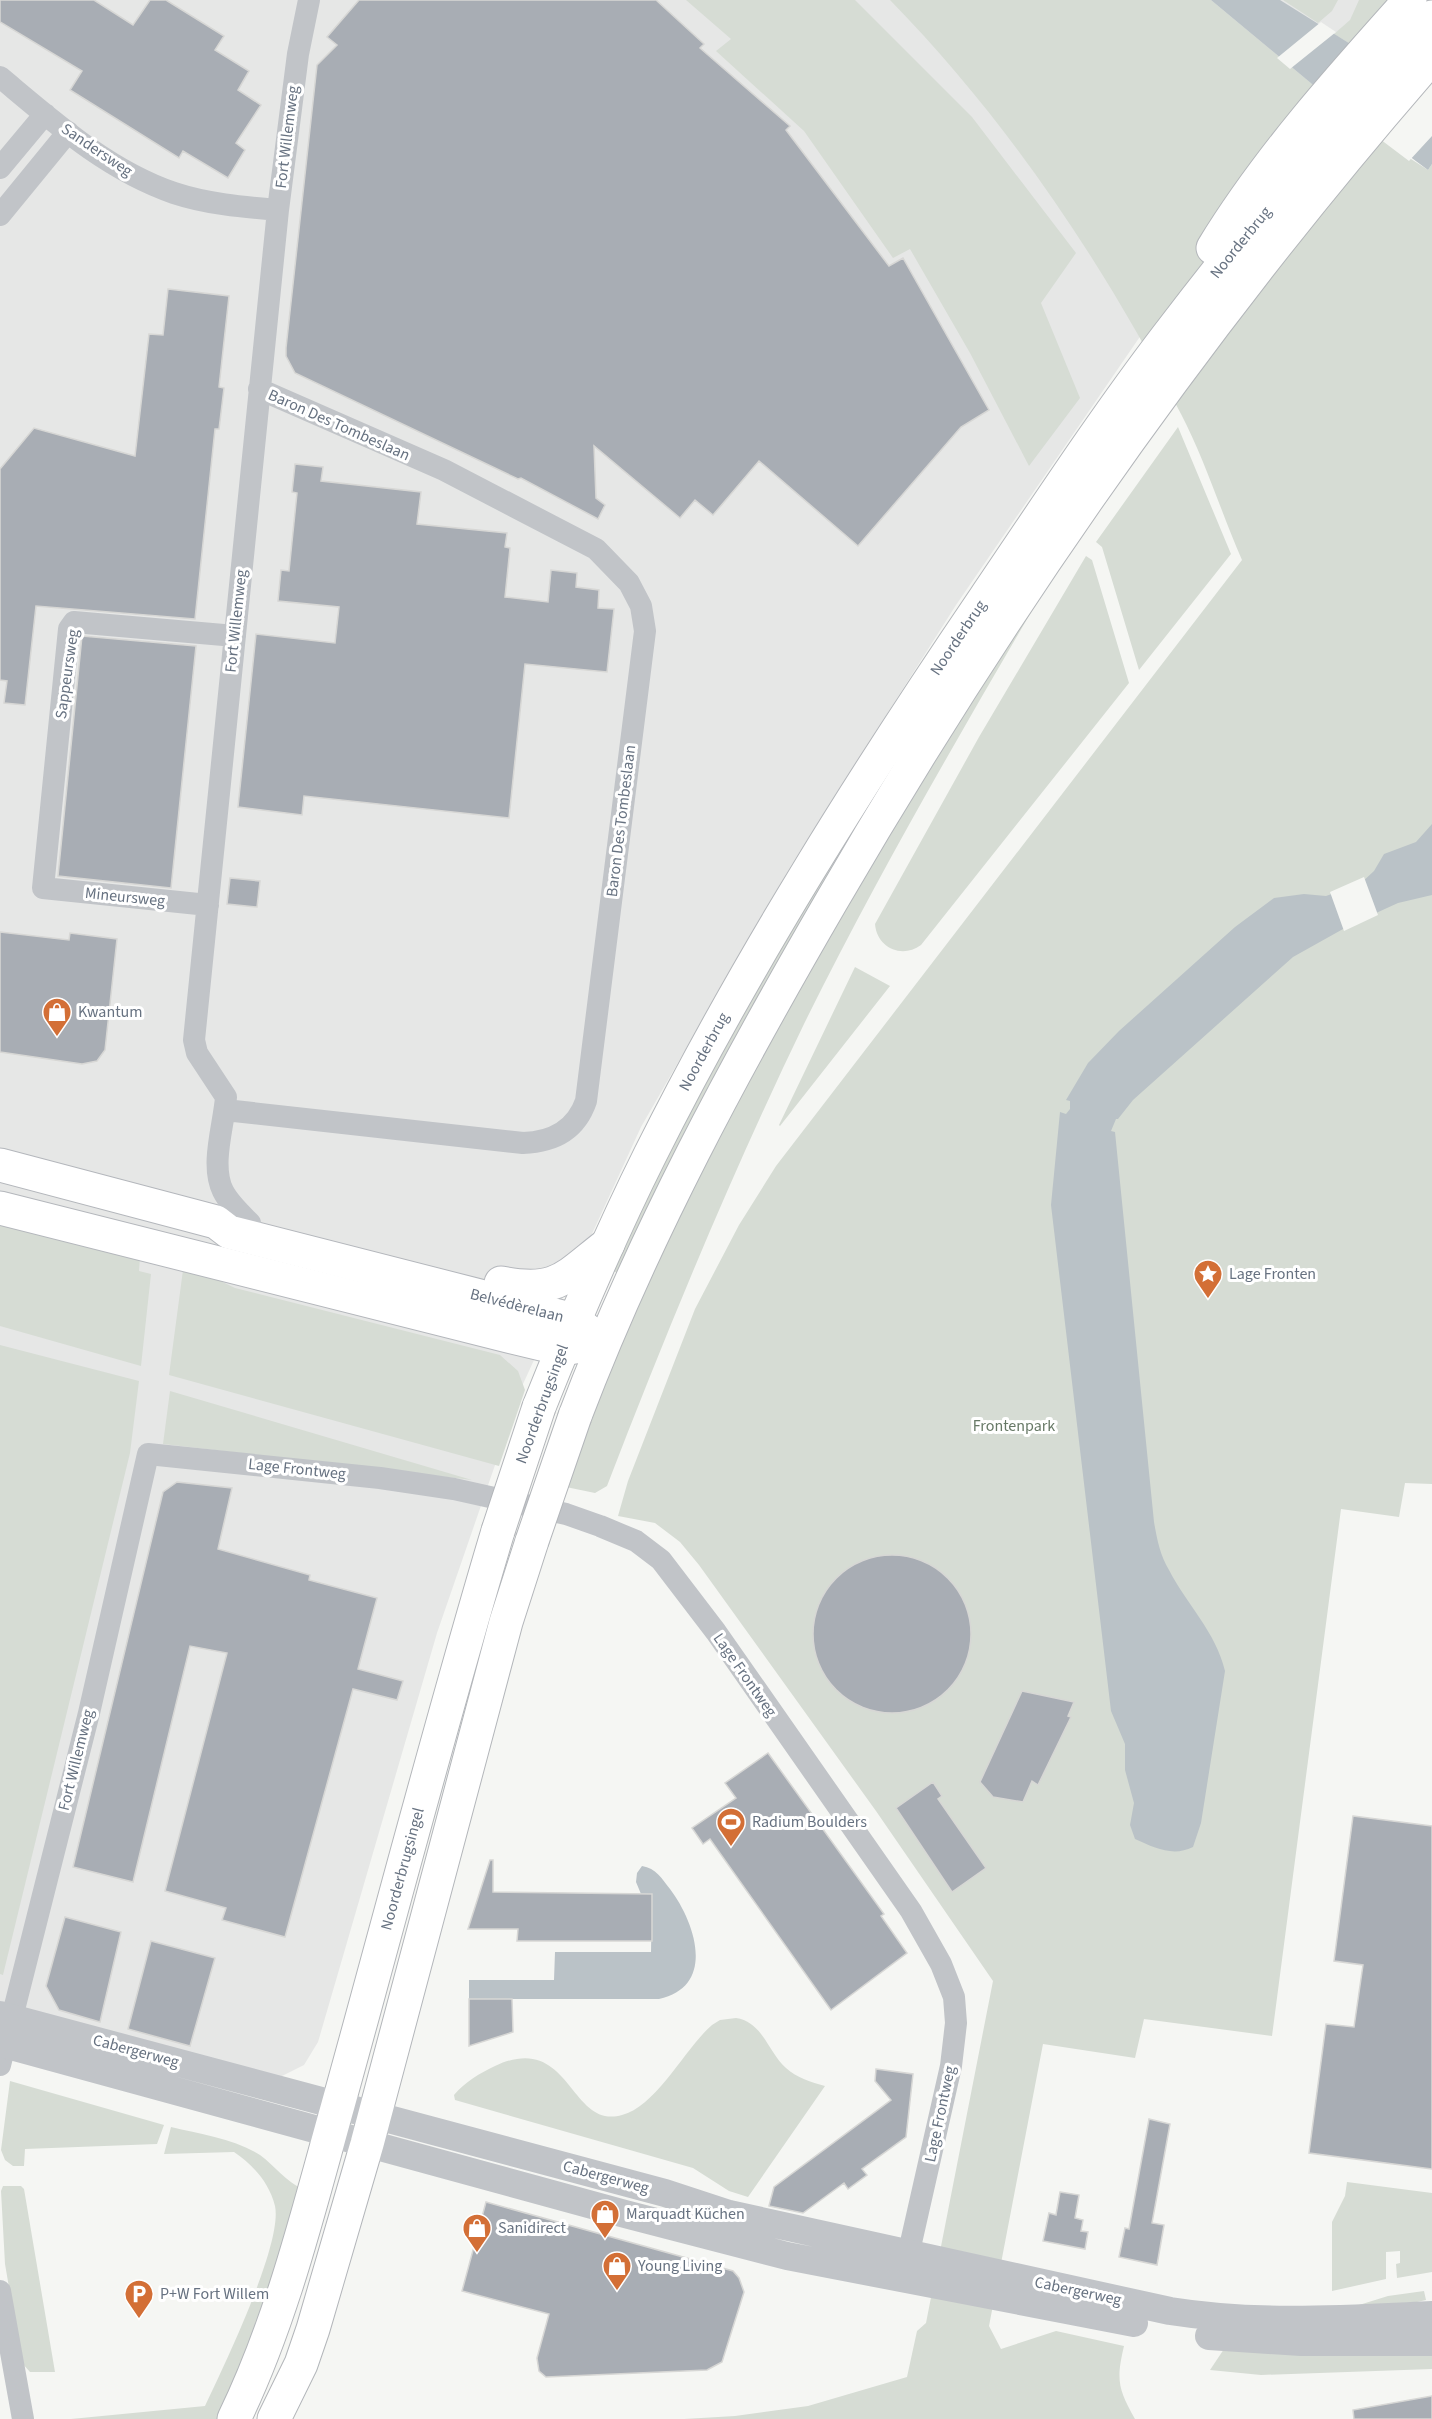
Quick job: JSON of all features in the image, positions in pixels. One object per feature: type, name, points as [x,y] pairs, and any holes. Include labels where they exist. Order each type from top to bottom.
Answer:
[{"type":"main road","points":[[1165,340],[1199,270],[1266,171],[1354,62],[1410,0]]},
{"type":"main road","name":"Noorderbrug","points":[[568,1334],[608,1244],[683,1090],[788,908],[949,651],[1165,340],[1346,116],[1432,17]]},
{"type":"main road","name":"Noorderbrug","points":[[603,1343],[639,1263],[763,1020],[879,820],[1001,624],[1148,414],[1241,289],[1432,57]]},
{"type":"main road","points":[[1397,97],[1432,75]]},
{"type":"main road","name":"Belvédèrelaan","points":[[0,1165],[216,1222],[229,1232],[568,1334]]},
{"type":"main road","name":"Belvédèrelaan","points":[[0,1208],[603,1343]]},
{"type":"main road","points":[[216,1222],[233,1220],[250,1223],[483,1280],[533,1288],[554,1284],[608,1244]]},
{"type":"main road","name":"Noorderbrugsingel","points":[[234,2419],[261,2359],[280,2307],[334,2119],[451,1687],[498,1531],[539,1407],[568,1334]]},
{"type":"main road","points":[[274,2419],[301,2364],[313,2329],[371,2129],[506,1622],[574,1416],[603,1343]]},
{"type":"street","name":"Fort Willemweg","points":[[250,1223],[230,1202],[219,1183],[218,1164],[225,1093],[197,1053],[194,1040],[278,210],[298,54],[309,0]]},
{"type":"street","name":"Sandersweg","points":[[0,77],[108,162],[176,193],[210,202],[278,210]]},
{"type":"street","points":[[0,168],[45,114]]},
{"type":"street","points":[[0,215],[68,132]]},
{"type":"street","name":"Baron Des Tombeslaan","points":[[225,1110],[523,1143],[550,1140],[575,1123],[586,1101],[645,631],[641,606],[629,583],[596,549],[444,470],[259,389]]},
{"type":"street","name":"Sappeursweg","points":[[43,888],[69,629],[74,622],[235,636]]},
{"type":"street","name":"Mineursweg","points":[[43,888],[208,905]]},
{"type":"street","name":"Fort Willemweg","points":[[3,2037],[89,1713],[148,1454]]},
{"type":"street","name":"Lage Frontweg","points":[[148,1454],[381,1478],[454,1489],[566,1514],[636,1541],[661,1560],[710,1624],[911,1911],[941,1964],[954,1997],[956,2023],[951,2066],[906,2265]]},
{"type":"street","name":"Cabergerweg","points":[[3,2037],[371,2129],[787,2256],[906,2265],[998,2284],[1212,2336],[1301,2342],[1432,2342]]},
{"type":"street","name":"Cabergerweg","points":[[998,2284],[1217,2318],[1346,2320],[1432,2315]]},
{"type":"street","points":[[0,2291],[22,2419]]},
{"type":"shaded area","points":[[0,0],[1393,0],[1174,287],[956,605],[792,864],[641,1127],[523,1384],[437,1633],[318,2042],[304,2065],[278,2078],[0,2008]]},
{"type":"shaded area","points":[[1211,0],[1280,0],[1352,45],[1432,56],[1432,164],[1428,170],[1312,84]]},
{"type":"shaded area","points":[[1432,824],[1432,895],[1398,903],[1352,924],[1293,957],[1133,1100],[1116,1119],[1111,1131],[1115,1132],[1156,1535],[1166,1564],[1208,1631],[1225,1671],[1201,1823],[1193,1847],[1178,1851],[1164,1850],[1135,1839],[1130,1825],[1134,1803],[1125,1770],[1125,1744],[1111,1711],[1051,1205],[1060,1112],[1066,1114],[1070,1109],[1070,1101],[1066,1100],[1088,1063],[1119,1031],[1235,927],[1274,898],[1304,894],[1326,896],[1360,884],[1374,871],[1384,854],[1416,842]]},
{"type":"shaded area","points":[[642,1866],[655,1872],[670,1889],[687,1918],[693,1935],[696,1951],[695,1967],[689,1981],[677,1992],[659,1999],[469,1999],[469,1980],[554,1980],[555,1952],[651,1952],[652,1894],[641,1894],[636,1882],[637,1873]]},
{"type":"green space","points":[[686,0],[855,0],[972,117],[1076,253],[1041,303],[1080,398],[1029,466],[970,353],[910,249],[893,258],[804,131],[716,51],[731,39]]},
{"type":"green space","name":"Frontenpark","points":[[890,0],[1211,0],[1312,84],[1411,159],[1428,170],[1432,164],[1432,1484],[1405,1483],[1399,1517],[1341,1509],[1272,2036],[1144,2019],[1135,2058],[1043,2044],[989,2326],[1001,2349],[1056,2331],[1124,2346],[1119,2376],[1120,2384],[1135,2419],[684,2419],[735,2416],[808,2406],[907,2377],[917,2331],[926,2323],[993,1981],[876,1811],[699,1565],[680,1542],[655,1523],[618,1516],[628,1481],[695,1309],[739,1225],[776,1166],[1242,560],[1198,449],[1181,414],[1151,358],[1086,249],[1051,196],[975,95]]},
{"type":"green space","points":[[1283,0],[1338,0],[1332,11],[1318,23]]},
{"type":"green space","points":[[1359,0],[1394,0],[1352,45],[1334,34],[1350,20]]},
{"type":"green space","points":[[1178,427],[1231,554],[1139,670],[1102,547],[1096,542]]},
{"type":"green space","points":[[1086,556],[1092,560],[1129,683],[921,945],[906,951],[892,949],[880,939],[875,924],[979,737]]},
{"type":"green space","points":[[1040,597],[948,755],[831,969],[804,1024],[701,1253],[607,1486],[595,1493],[566,1487],[589,1420],[685,1197],[850,888]]},
{"type":"green space","points":[[936,692],[622,1275],[609,1269],[645,1194],[723,1048]]},
{"type":"green space","points":[[855,967],[890,986],[780,1126],[779,1125]]},
{"type":"green space","points":[[0,1217],[140,1257],[139,1271],[151,1274],[141,1366],[0,1326]]},
{"type":"green space","points":[[183,1270],[210,1276],[235,1288],[500,1355],[518,1371],[525,1390],[499,1466],[169,1375]]},
{"type":"green space","points":[[0,1345],[139,1381],[130,1453],[3,1975],[0,1974]]},
{"type":"green space","points":[[170,1391],[472,1480],[163,1444]]},
{"type":"green space","points":[[736,2018],[753,2025],[790,2071],[804,2079],[825,2086],[748,2197],[729,2191],[693,2168],[455,2100],[454,2095],[458,2090],[478,2075],[495,2066],[520,2058],[539,2061],[555,2070],[590,2109],[604,2116],[622,2115],[635,2109],[659,2089],[712,2025],[720,2020]]},
{"type":"green space","points":[[10,2081],[164,2125],[157,2144],[25,2149],[24,2166],[13,2166],[5,2160],[1,2150]]},
{"type":"green space","points":[[171,2127],[250,2149],[303,2189],[281,2272],[220,2419],[71,2419],[205,2406],[261,2276],[275,2224],[275,2206],[269,2189],[254,2168],[234,2152],[164,2154]]},
{"type":"green space","points":[[1347,2182],[1432,2193],[1432,2272],[1397,2278],[1396,2264],[1400,2263],[1400,2251],[1386,2252],[1386,2279],[1332,2291],[1332,2222],[1345,2196]]},
{"type":"green space","points":[[3,2186],[21,2186],[24,2189],[55,2372],[30,2372],[22,2363],[5,2264],[1,2191]]},
{"type":"green space","points":[[1424,2291],[1426,2300],[1390,2308],[1359,2305],[1388,2296]]},
{"type":"green space","points":[[1226,2346],[1432,2354],[1432,2369],[1261,2375],[1210,2370]]},
{"type":"pier","points":[[1321,22],[1336,32],[1290,69],[1277,58]]},
{"type":"pier","points":[[1432,53],[1432,136],[1409,161],[1315,90]]},
{"type":"pier","points":[[1364,877],[1378,915],[1344,931],[1330,892]]},
{"type":"building","points":[[0,0],[94,0],[133,25],[150,0],[166,0],[224,36],[215,50],[249,71],[238,90],[261,105],[236,143],[245,150],[228,178],[183,151],[179,158],[70,90],[82,71],[0,22]]},
{"type":"building","points":[[359,0],[656,0],[704,44],[700,48],[790,126],[786,130],[889,266],[903,258],[989,410],[961,427],[858,546],[759,461],[713,515],[695,500],[680,518],[594,446],[596,498],[605,505],[598,519],[521,478],[518,479],[295,373],[286,356],[286,348],[317,65],[337,45],[327,37]]},
{"type":"building","points":[[168,289],[229,296],[219,387],[224,388],[219,429],[215,429],[195,619],[36,606],[25,705],[4,703],[7,681],[0,680],[0,469],[34,428],[135,456],[149,334],[163,335]]},
{"type":"building","points":[[295,464],[323,467],[321,481],[421,492],[417,524],[507,533],[505,547],[510,548],[505,597],[548,602],[551,570],[577,573],[576,587],[599,590],[598,608],[614,609],[607,672],[525,664],[509,818],[304,796],[302,815],[238,807],[256,634],[335,643],[339,607],[278,601],[281,570],[289,571],[297,493],[292,492]]},
{"type":"building","points":[[82,636],[196,646],[171,888],[58,876]]},
{"type":"building","points":[[230,878],[260,881],[257,907],[227,904]]},
{"type":"building","points":[[0,932],[69,940],[70,933],[117,939],[105,1050],[97,1061],[82,1064],[0,1052]]},
{"type":"building","points":[[177,1482],[232,1488],[218,1549],[310,1575],[309,1580],[377,1598],[358,1669],[403,1681],[397,1700],[353,1689],[285,1937],[222,1920],[226,1908],[165,1891],[227,1653],[190,1646],[133,1882],[73,1867],[163,1492]]},
{"type":"building","points":[[892,1555],[907,1556],[922,1561],[936,1568],[948,1578],[958,1590],[965,1604],[970,1619],[970,1649],[965,1664],[958,1678],[948,1690],[936,1700],[922,1707],[907,1712],[892,1713],[877,1712],[862,1707],[848,1700],[836,1690],[826,1678],[819,1664],[814,1649],[813,1634],[814,1619],[819,1604],[826,1590],[836,1578],[848,1568],[862,1561],[877,1556]]},
{"type":"building","points":[[1022,1691],[1074,1702],[1068,1716],[1071,1717],[1038,1785],[1032,1781],[1023,1802],[993,1797],[980,1782]]},
{"type":"building","points":[[768,1753],[884,1914],[881,1916],[907,1953],[831,2010],[710,1839],[703,1844],[692,1828],[736,1798],[725,1783]]},
{"type":"building","points":[[933,1782],[942,1796],[938,1799],[986,1868],[952,1892],[896,1808]]},
{"type":"building","points":[[1353,1816],[1432,1826],[1432,2169],[1309,2153],[1326,2024],[1354,2027],[1363,1965],[1334,1961]]},
{"type":"building","points":[[490,1860],[493,1860],[493,1892],[652,1894],[652,1941],[517,1941],[518,1929],[468,1929]]},
{"type":"building","points":[[65,1917],[121,1932],[100,2022],[59,2010],[46,1986]]},
{"type":"building","points":[[151,1941],[215,1958],[190,2046],[128,2029]]},
{"type":"building","points":[[469,1999],[512,1999],[513,2032],[469,2046]]},
{"type":"building","points":[[876,2069],[913,2074],[906,2137],[862,2169],[867,2175],[848,2189],[844,2183],[803,2213],[769,2206],[774,2187],[891,2100],[875,2081]]},
{"type":"building","points":[[1149,2119],[1170,2124],[1152,2223],[1164,2225],[1157,2265],[1119,2257],[1125,2228],[1129,2229]]},
{"type":"building","points":[[1060,2192],[1079,2195],[1075,2218],[1083,2220],[1081,2231],[1088,2232],[1085,2249],[1043,2241],[1049,2213],[1056,2215]]},
{"type":"building","points":[[486,2202],[733,2271],[739,2278],[744,2292],[722,2362],[707,2370],[546,2377],[539,2371],[537,2358],[549,2314],[462,2291]]},
{"type":"building","points":[[1432,2396],[1432,2419],[1354,2419],[1353,2410]]},
{"type":"place","name":"Kwantum","points":[[57,1038]]},
{"type":"place","name":"Lage Fronten","points":[[1208,1300]]},
{"type":"place","name":"Radium Boulders","points":[[731,1848]]},
{"type":"place","name":"Marquadt Küchen","points":[[605,2240]]},
{"type":"place","name":"Sanidirect","points":[[477,2254]]},
{"type":"place","name":"Young Living","points":[[617,2292]]},
{"type":"place","name":"P+W Fort Willem","points":[[139,2320]]}]
